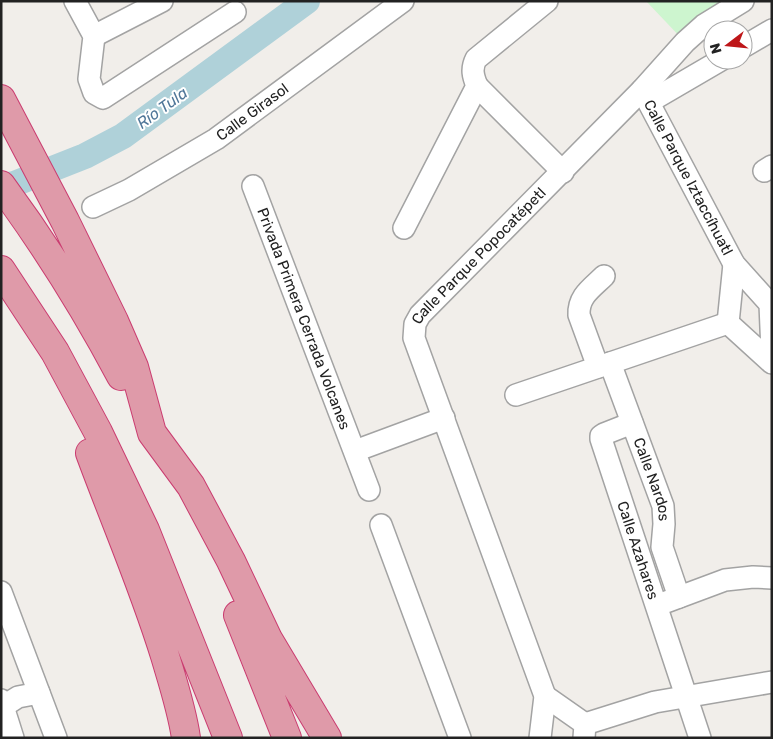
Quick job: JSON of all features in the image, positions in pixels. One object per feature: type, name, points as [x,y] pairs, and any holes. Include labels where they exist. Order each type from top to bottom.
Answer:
[{"type":"highway","points":[[5,105],[103,295],[134,367],[152,433],[191,486],[231,561],[268,639],[327,738]]},
{"type":"highway","points":[[1,185],[35,230],[59,268],[152,433],[212,554],[287,738]]},
{"type":"highway","points":[[1,270],[55,352],[98,432],[145,530],[228,738]]},
{"type":"highway","points":[[55,352],[82,432],[156,624],[186,738]]},
{"type":"street","points":[[75,1],[94,36],[89,79],[94,93],[102,98],[235,12]]},
{"type":"street","points":[[94,36],[162,1]]},
{"type":"street","name":"Calle Girasol","points":[[93,207],[129,190],[216,139],[403,1]]},
{"type":"street","points":[[547,1],[476,60],[472,67],[477,86],[563,172]]},
{"type":"street","name":"Calle Parque Popocatépetl","points":[[540,738],[545,696],[414,338],[415,324],[420,315],[563,172],[646,96],[685,42],[704,25],[743,1]]},
{"type":"street","points":[[753,41],[772,30]]},
{"type":"street","points":[[646,96],[703,69]]},
{"type":"street","points":[[404,228],[477,86]]},
{"type":"street","name":"Calle Parque Iztaccíhuatl","points":[[646,96],[734,264],[771,304],[772,352]]},
{"type":"street","name":"Privada Primera Cerrada Volcanes","points":[[254,186],[370,490]]},
{"type":"street","name":"Calle Parque Iztaccíhuatl","points":[[734,264],[735,330]]},
{"type":"street","name":"Calle Nardos","points":[[604,276],[583,298],[579,306],[579,315],[632,424],[663,506],[662,547],[679,597]]},
{"type":"street","points":[[516,394],[604,365],[735,330],[752,336],[771,328]]},
{"type":"street","points":[[735,330],[772,363]]},
{"type":"street","points":[[355,451],[444,418]]},
{"type":"street","name":"Calle Azahares","points":[[632,424],[604,434],[601,436],[601,439],[700,738]]},
{"type":"street","points":[[632,533],[664,524]]},
{"type":"street","points":[[382,525],[460,738]]},
{"type":"street","points":[[656,605],[725,580],[753,577],[772,578]]},
{"type":"street","points":[[1,592],[56,738]]},
{"type":"street","points":[[545,696],[585,731],[654,702],[772,682]]},
{"type":"street","points":[[13,738],[2,703],[38,693]]},
{"type":"green space","points":[[646,1],[743,1],[716,20],[703,20],[703,29],[685,42]]},
{"type":"waterway","name":"Río Tula","points":[[1,186],[14,184],[85,156],[123,136],[307,1]]}]
